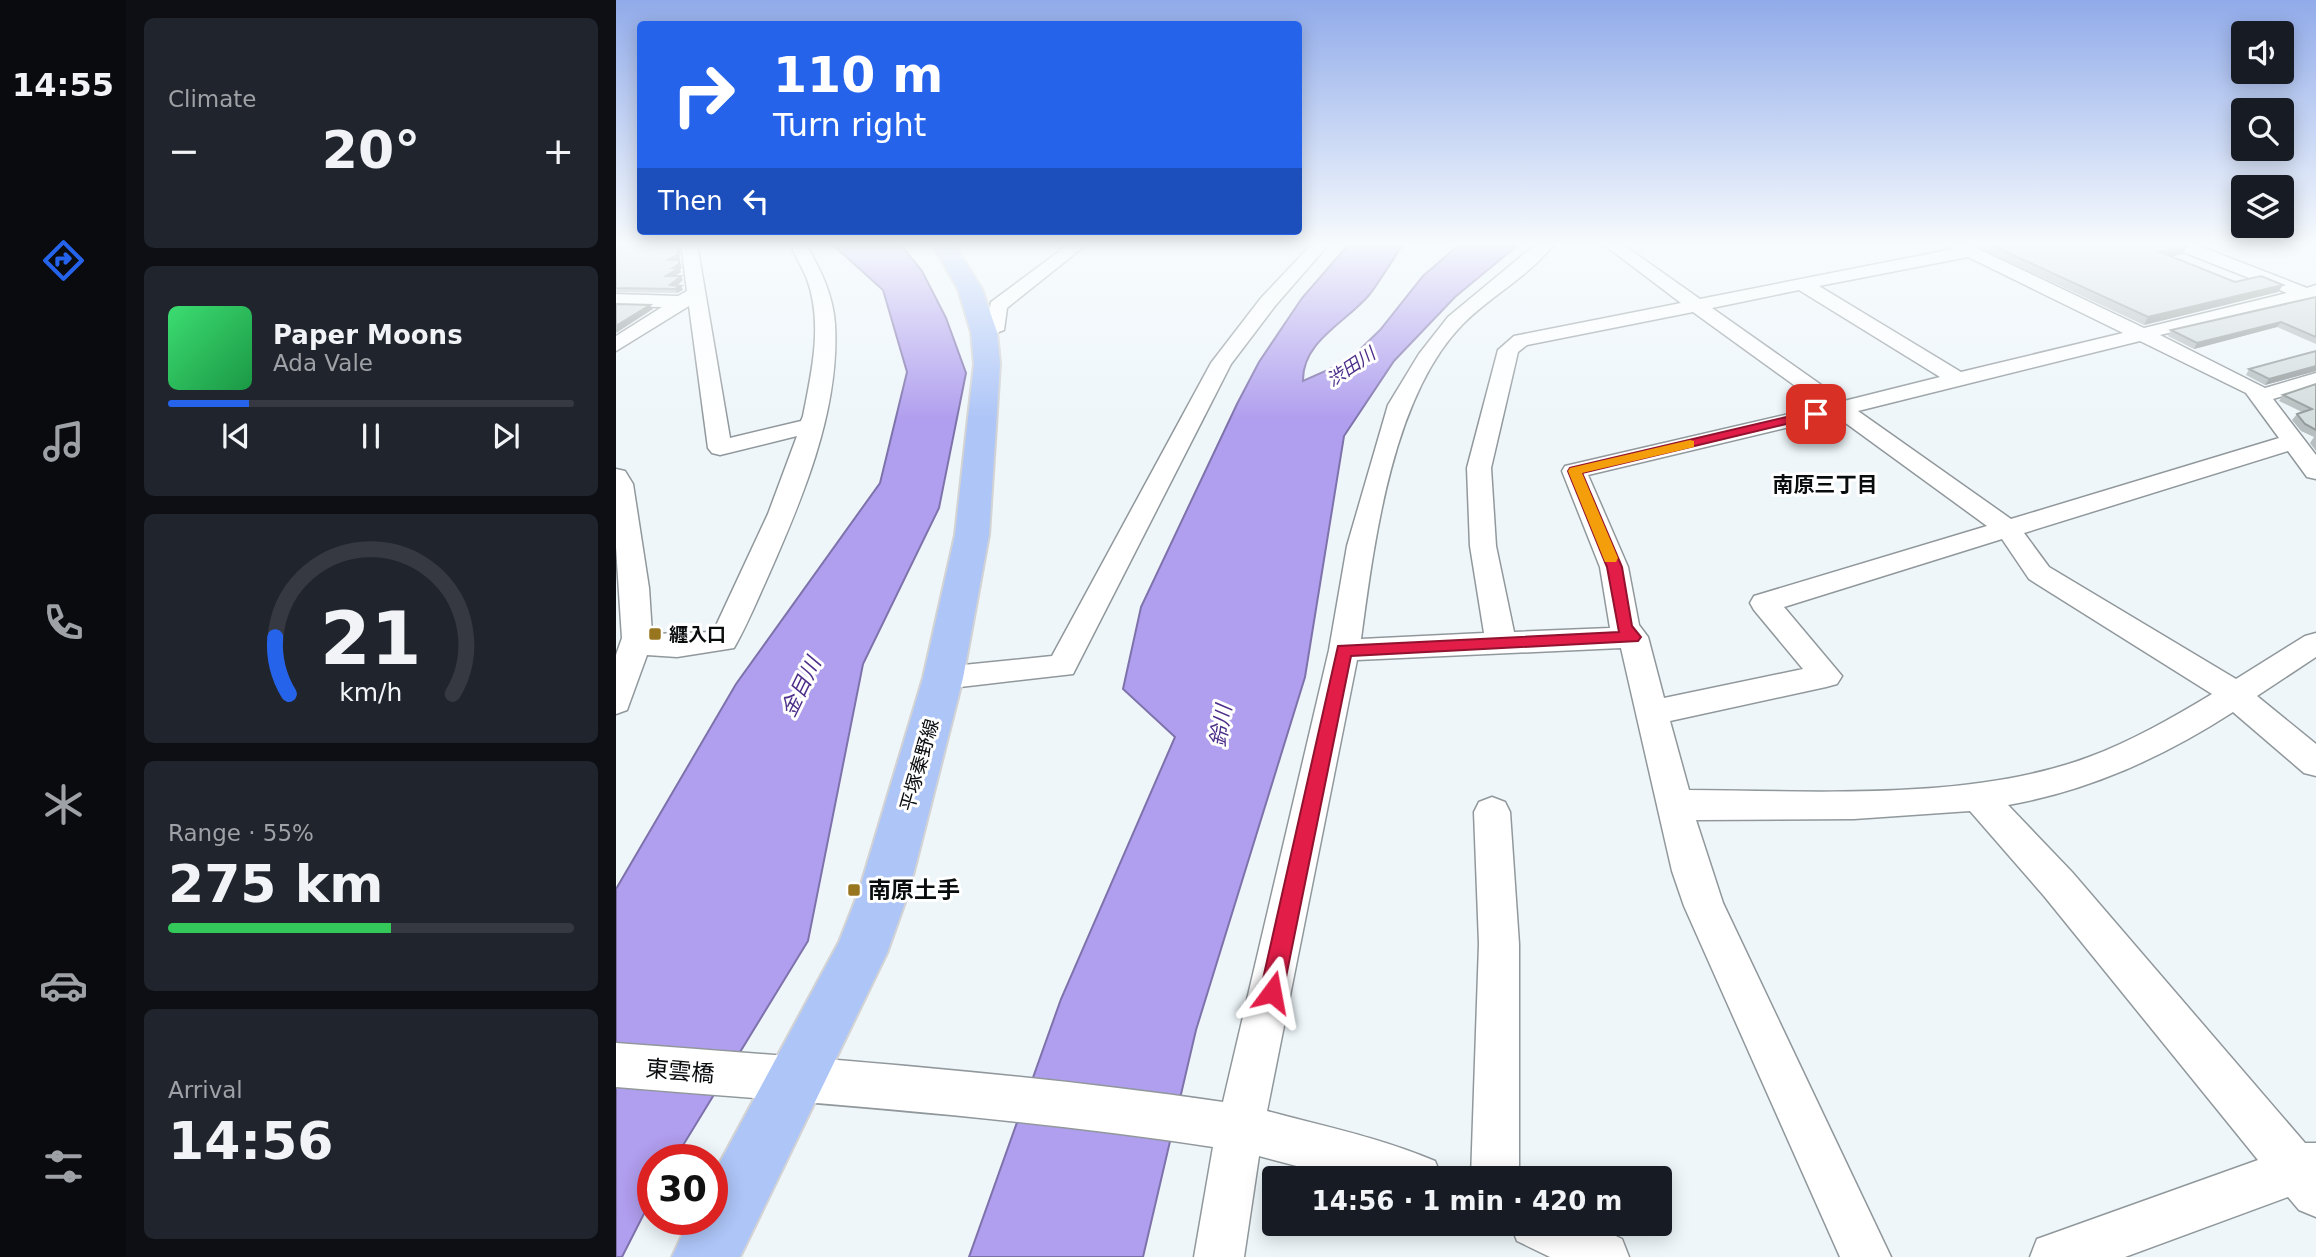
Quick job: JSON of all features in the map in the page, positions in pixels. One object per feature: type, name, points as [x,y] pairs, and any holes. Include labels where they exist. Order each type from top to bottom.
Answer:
[{"type":"main road","name":"平塚秦野線","points":[[705,1257],[850,978],[880,903],[943,678],[972,536],[986,391],[984,332],[974,303]]},
{"type":"street","points":[[616,345],[682,303]]},
{"type":"street","points":[[691,303],[709,356],[720,448],[811,426]]},
{"type":"street","points":[[626,663],[677,646],[723,641],[784,505],[811,426],[824,362],[820,303]]},
{"type":"street","points":[[984,332],[997,326],[998,306],[1002,303]]},
{"type":"street","points":[[943,678],[1062,666],[1221,363],[1267,303]]},
{"type":"street","points":[[1219,1257],[1232,1127],[1344,650],[1360,546],[1399,405],[1429,354],[1455,321],[1477,303]]},
{"type":"street","points":[[1692,303],[2007,528],[2039,573],[2211,676],[2316,763]]},
{"type":"street","points":[[1501,642],[1483,546],[1479,468],[1508,350],[1521,341],[1707,303]]},
{"type":"street","points":[[1832,303],[1957,379]]},
{"type":"street","points":[[2077,303],[2254,388],[2316,471]]},
{"type":"street","points":[[1866,1257],[1704,906],[1691,871],[1633,637],[1625,628],[1614,567],[1574,471],[2142,334],[2290,303]]},
{"type":"street","points":[[2260,396],[2316,379]]},
{"type":"street","points":[[1651,713],[1826,676],[1764,603],[2292,442]]},
{"type":"street","points":[[616,476],[621,484],[635,588],[626,663],[616,702]]},
{"type":"street","points":[[1344,650],[1633,637]]},
{"type":"street","points":[[1674,805],[1873,804],[1978,796],[2053,780],[2114,761],[2148,746],[2316,643]]},
{"type":"street","points":[[1978,796],[2058,884],[2310,1176],[2055,1257]]},
{"type":"street","points":[[1492,812],[1499,944],[1495,1166]]},
{"type":"street","name":"東雲橋","points":[[616,1065],[1153,1115],[1232,1127],[1383,1166]]},
{"type":"street","points":[[1561,1236],[1604,1257]]},
{"type":"water","name":"金目川","points":[[887,303],[938,303],[966,373],[939,508],[863,664],[808,941],[684,1144],[637,1144],[637,1227],[622,1257],[616,1257],[616,889],[736,684],[880,483],[907,372]]},
{"type":"water","points":[[1299,303],[1361,303],[1318,343],[1310,354],[1303,381],[1348,361],[1380,330],[1402,303],[1450,303],[1394,361],[1344,436],[1305,677],[1196,1030],[1143,1257],[969,1257],[1061,999],[1175,737],[1123,689],[1141,607],[1259,362]]},
{"type":"building","points":[[2117,303],[2208,303],[2148,317]]},
{"type":"building","points":[[2291,303],[2316,303],[2316,337],[2281,322],[2197,343],[2171,330]]},
{"type":"building","points":[[616,304],[650,305],[616,326]]},
{"type":"building","points":[[2316,351],[2316,366],[2269,379],[2249,369]]},
{"type":"building","points":[[2316,384],[2316,430],[2305,424],[2297,414],[2312,409],[2283,395]]},
{"type":"slow traffic","points":[[1611,558],[1574,471],[1690,444]]},
{"type":"place","name":"纒入口","points":[[655,634]]},
{"type":"place","name":"南原土手","points":[[854,890]]},
{"type":"district","name":"南原三丁目","points":[[1825,485]]},
{"type":"route","points":[[1272,992],[1344,650],[1633,637],[1625,628],[1614,567],[1574,471],[1816,414]]},
{"type":"water label","name":"渋田川","points":[[1351,367]]},
{"type":"water label","name":"鈴川","points":[[1221,726]]}]
